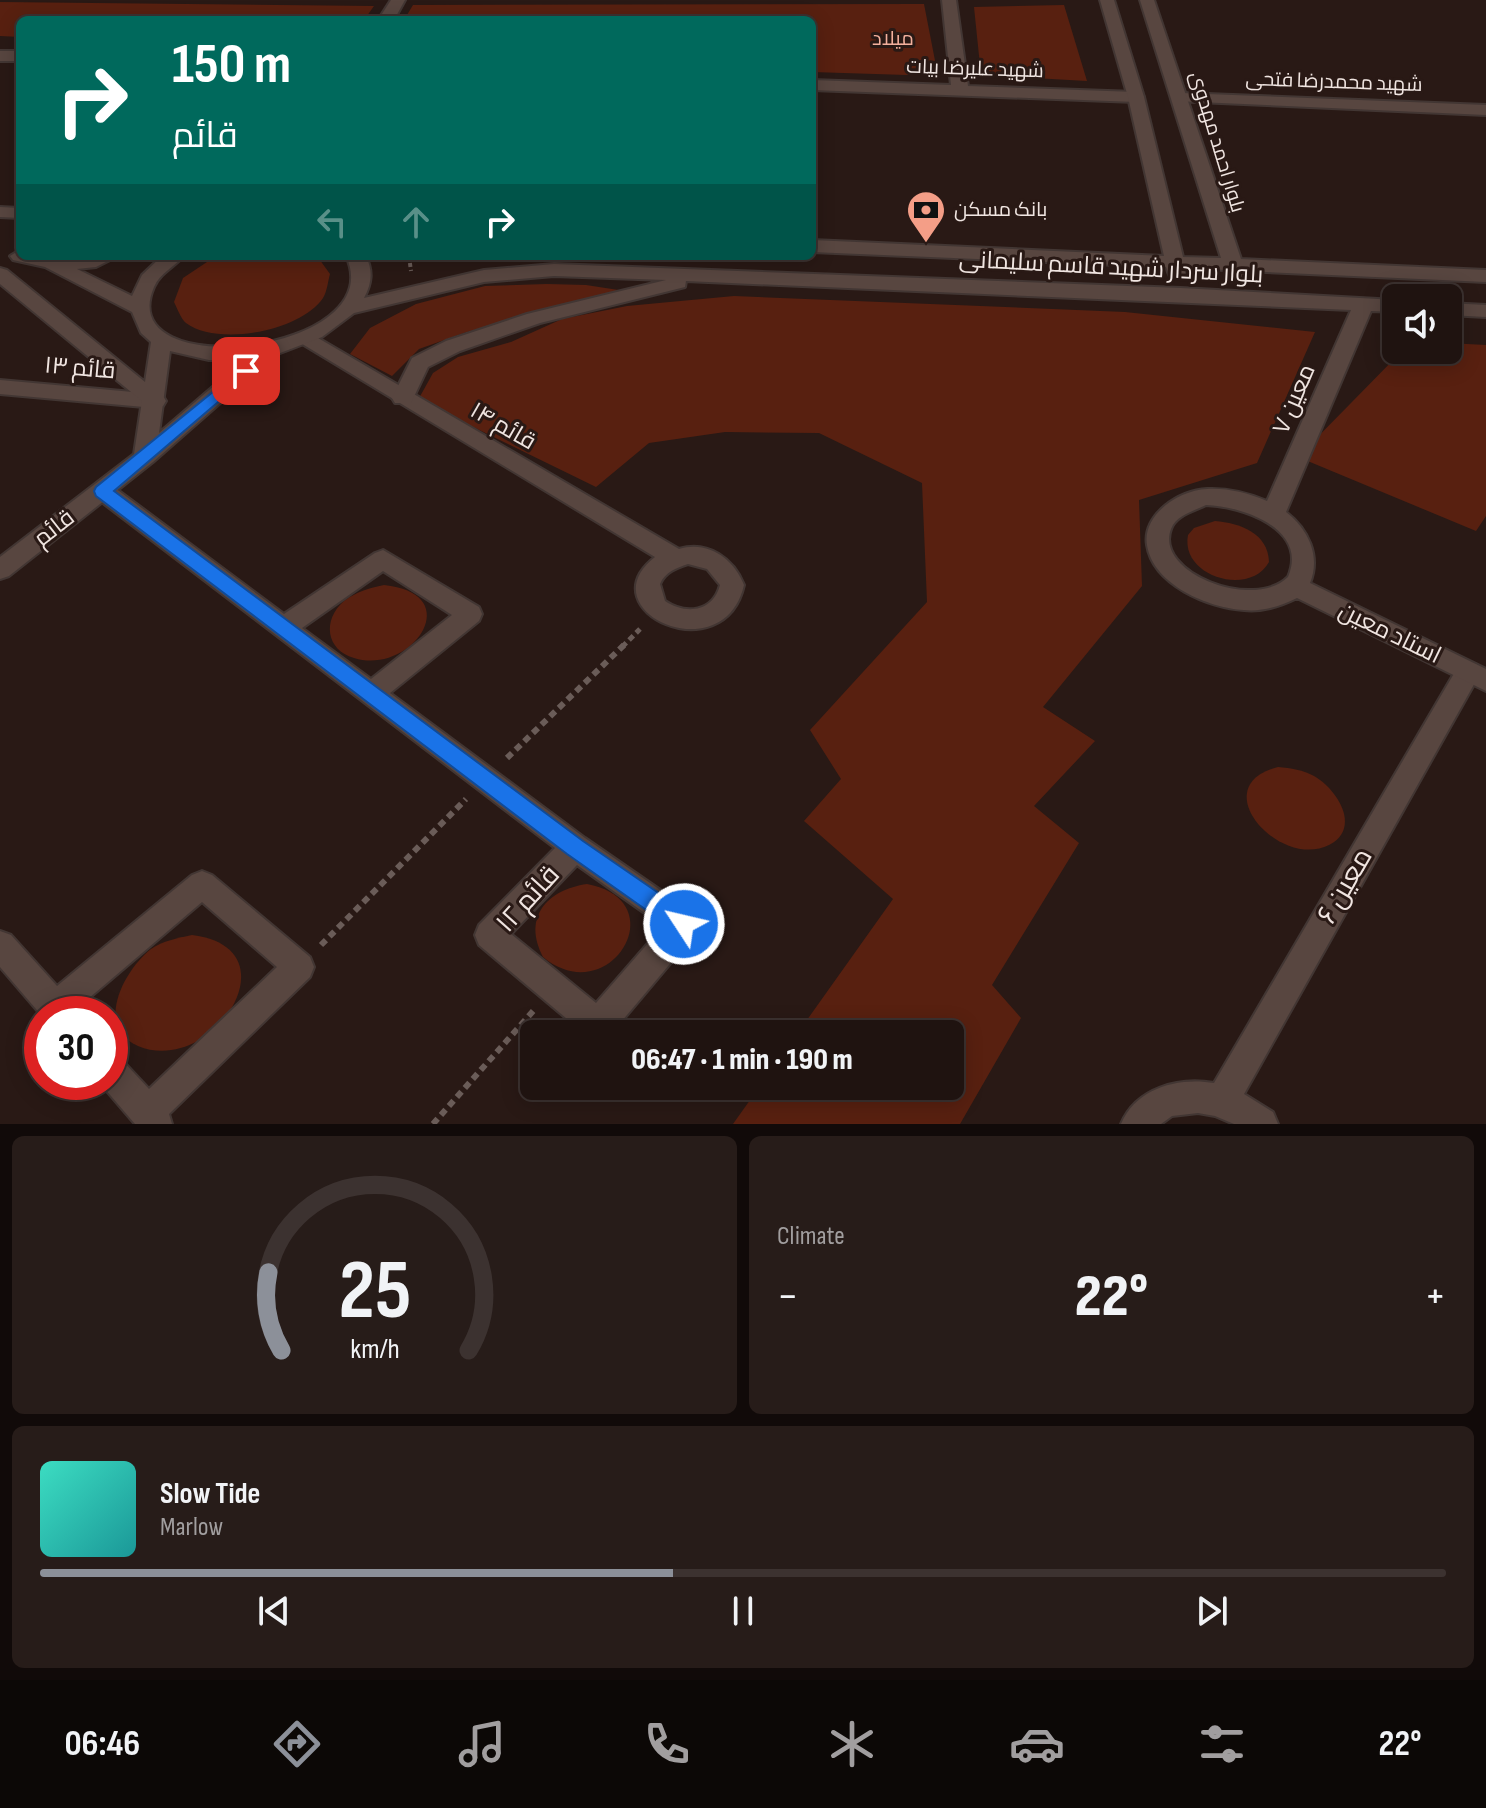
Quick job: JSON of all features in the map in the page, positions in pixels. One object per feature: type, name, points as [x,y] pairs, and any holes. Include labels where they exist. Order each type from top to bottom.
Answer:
[{"type":"main road","points":[[949,0],[960,90]]},
{"type":"main road","points":[[1107,0],[1136,97],[1181,294]]},
{"type":"main road","name":"بلوار احمد مهدوی","points":[[1147,0],[1244,298]]},
{"type":"main road","name":"شهید علیرضا بیات","points":[[816,85],[1136,97]]},
{"type":"main road","name":"شهید محمدرضا فتحی","points":[[1181,98],[1486,110]]},
{"type":"main road","name":"بلوار سردار شهید قاسم سلیمانی","points":[[816,246],[1486,276]]},
{"type":"main road","points":[[38,260],[51,263],[89,263],[97,260]]},
{"type":"main road","points":[[169,260],[151,276],[142,292],[139,308],[148,329],[161,340],[190,352],[228,355],[268,350],[306,337],[336,319],[348,308],[360,285],[362,273],[357,260]]},
{"type":"main road","points":[[51,263],[139,308]]},
{"type":"main road","name":"بلوار سردار شهید قاسم سلیمانی","points":[[348,308],[455,281],[522,271],[711,275],[1181,294],[1382,306]]},
{"type":"main road","points":[[0,274],[155,401]]},
{"type":"main road","points":[[403,398],[419,363],[453,346],[534,318],[711,275]]},
{"type":"main road","name":"معین ۷","points":[[1273,514],[1363,305]]},
{"type":"main road","points":[[1462,310],[1486,311]]},
{"type":"main road","name":"قائم ۱۴","points":[[306,337],[403,398],[674,557]]},
{"type":"main road","points":[[145,457],[161,340]]},
{"type":"main road","name":"قائم","points":[[0,570],[145,457],[268,350]]},
{"type":"main road","name":"قائم ۱۳","points":[[0,387],[155,401]]},
{"type":"main road","name":"قائم ۱۲","points":[[103,491],[485,780],[684,924],[598,1025],[490,935],[575,847]]},
{"type":"main road","points":[[1203,497],[1239,500],[1273,514],[1289,526],[1300,542],[1305,558],[1303,573],[1295,586],[1278,597],[1255,602],[1229,600],[1203,592],[1181,579],[1166,563],[1158,545],[1158,527],[1167,513],[1182,502],[1203,497]]},
{"type":"main road","points":[[701,556],[723,567],[732,585],[730,596],[714,613],[700,618],[671,617],[658,611],[650,602],[647,581],[652,571],[674,557],[701,556]]},
{"type":"main road","points":[[283,628],[383,559],[470,614],[371,694]]},
{"type":"main road","name":"استاد معین","points":[[1295,586],[1477,676]]},
{"type":"main road","name":"معین ۶","points":[[1222,1100],[1477,676]]},
{"type":"main road","points":[[74,996],[202,884],[299,967],[152,1118],[128,1091]]},
{"type":"main road","points":[[0,945],[46,996]]},
{"type":"main road","points":[[1138,1124],[1147,1112],[1168,1100],[1194,1096],[1222,1100],[1249,1113],[1261,1124]]},
{"type":"path","points":[[299,967],[658,611]]},
{"type":"path","points":[[433,1124],[553,988]]},
{"type":"green space","points":[[0,2],[374,6],[367,16],[16,16],[16,37],[0,36]]},
{"type":"green space","name":"میلاد","points":[[924,4],[938,76],[816,72],[816,16],[406,16],[413,5]]},
{"type":"green space","name":"میلاد","points":[[1064,5],[1087,81],[981,75],[974,7]]},
{"type":"green space","points":[[210,260],[320,260],[330,274],[326,293],[312,310],[278,327],[238,334],[200,330],[184,321],[174,302],[183,278]]},
{"type":"green space","points":[[586,285],[638,293],[527,314],[464,333],[419,349],[392,376],[350,354],[370,328],[416,304],[485,286]]},
{"type":"green space","points":[[734,296],[1125,312],[1315,332],[1257,463],[1139,500],[1142,586],[1043,707],[1095,741],[1034,806],[1079,843],[992,985],[1021,1018],[960,1124],[733,1124],[750,1100],[964,1100],[964,1020],[807,1020],[893,899],[804,821],[841,779],[810,730],[927,602],[922,483],[819,433],[725,432],[649,443],[596,487],[418,400],[433,373],[458,357],[511,342],[562,319],[627,306]]},
{"type":"green space","points":[[1462,344],[1486,345],[1486,516],[1476,531],[1298,457],[1389,364],[1462,364]]},
{"type":"green space","points":[[1215,521],[1243,527],[1258,537],[1264,544],[1269,562],[1260,573],[1233,580],[1205,571],[1195,562],[1188,550],[1188,535],[1194,528]]},
{"type":"green space","points":[[384,585],[409,591],[423,603],[427,617],[422,632],[411,645],[395,655],[375,660],[345,654],[330,634],[332,617],[353,595]]},
{"type":"green space","points":[[1278,767],[1310,774],[1331,790],[1345,819],[1339,838],[1329,845],[1310,850],[1290,846],[1272,836],[1257,822],[1248,807],[1247,791],[1257,777]]},
{"type":"green space","points":[[587,884],[614,894],[627,910],[630,929],[624,948],[610,963],[590,971],[568,970],[543,957],[535,930],[537,918],[542,908],[560,892]]},
{"type":"green space","points":[[192,935],[223,945],[238,962],[241,984],[232,1007],[215,1028],[192,1044],[166,1051],[138,1046],[128,1039],[128,996],[119,996],[141,958],[165,942]]},
{"type":"place","name":"بانک مسکن","points":[[926,244]]},
{"type":"route","points":[[246,371],[103,491],[575,847],[684,924]]}]
